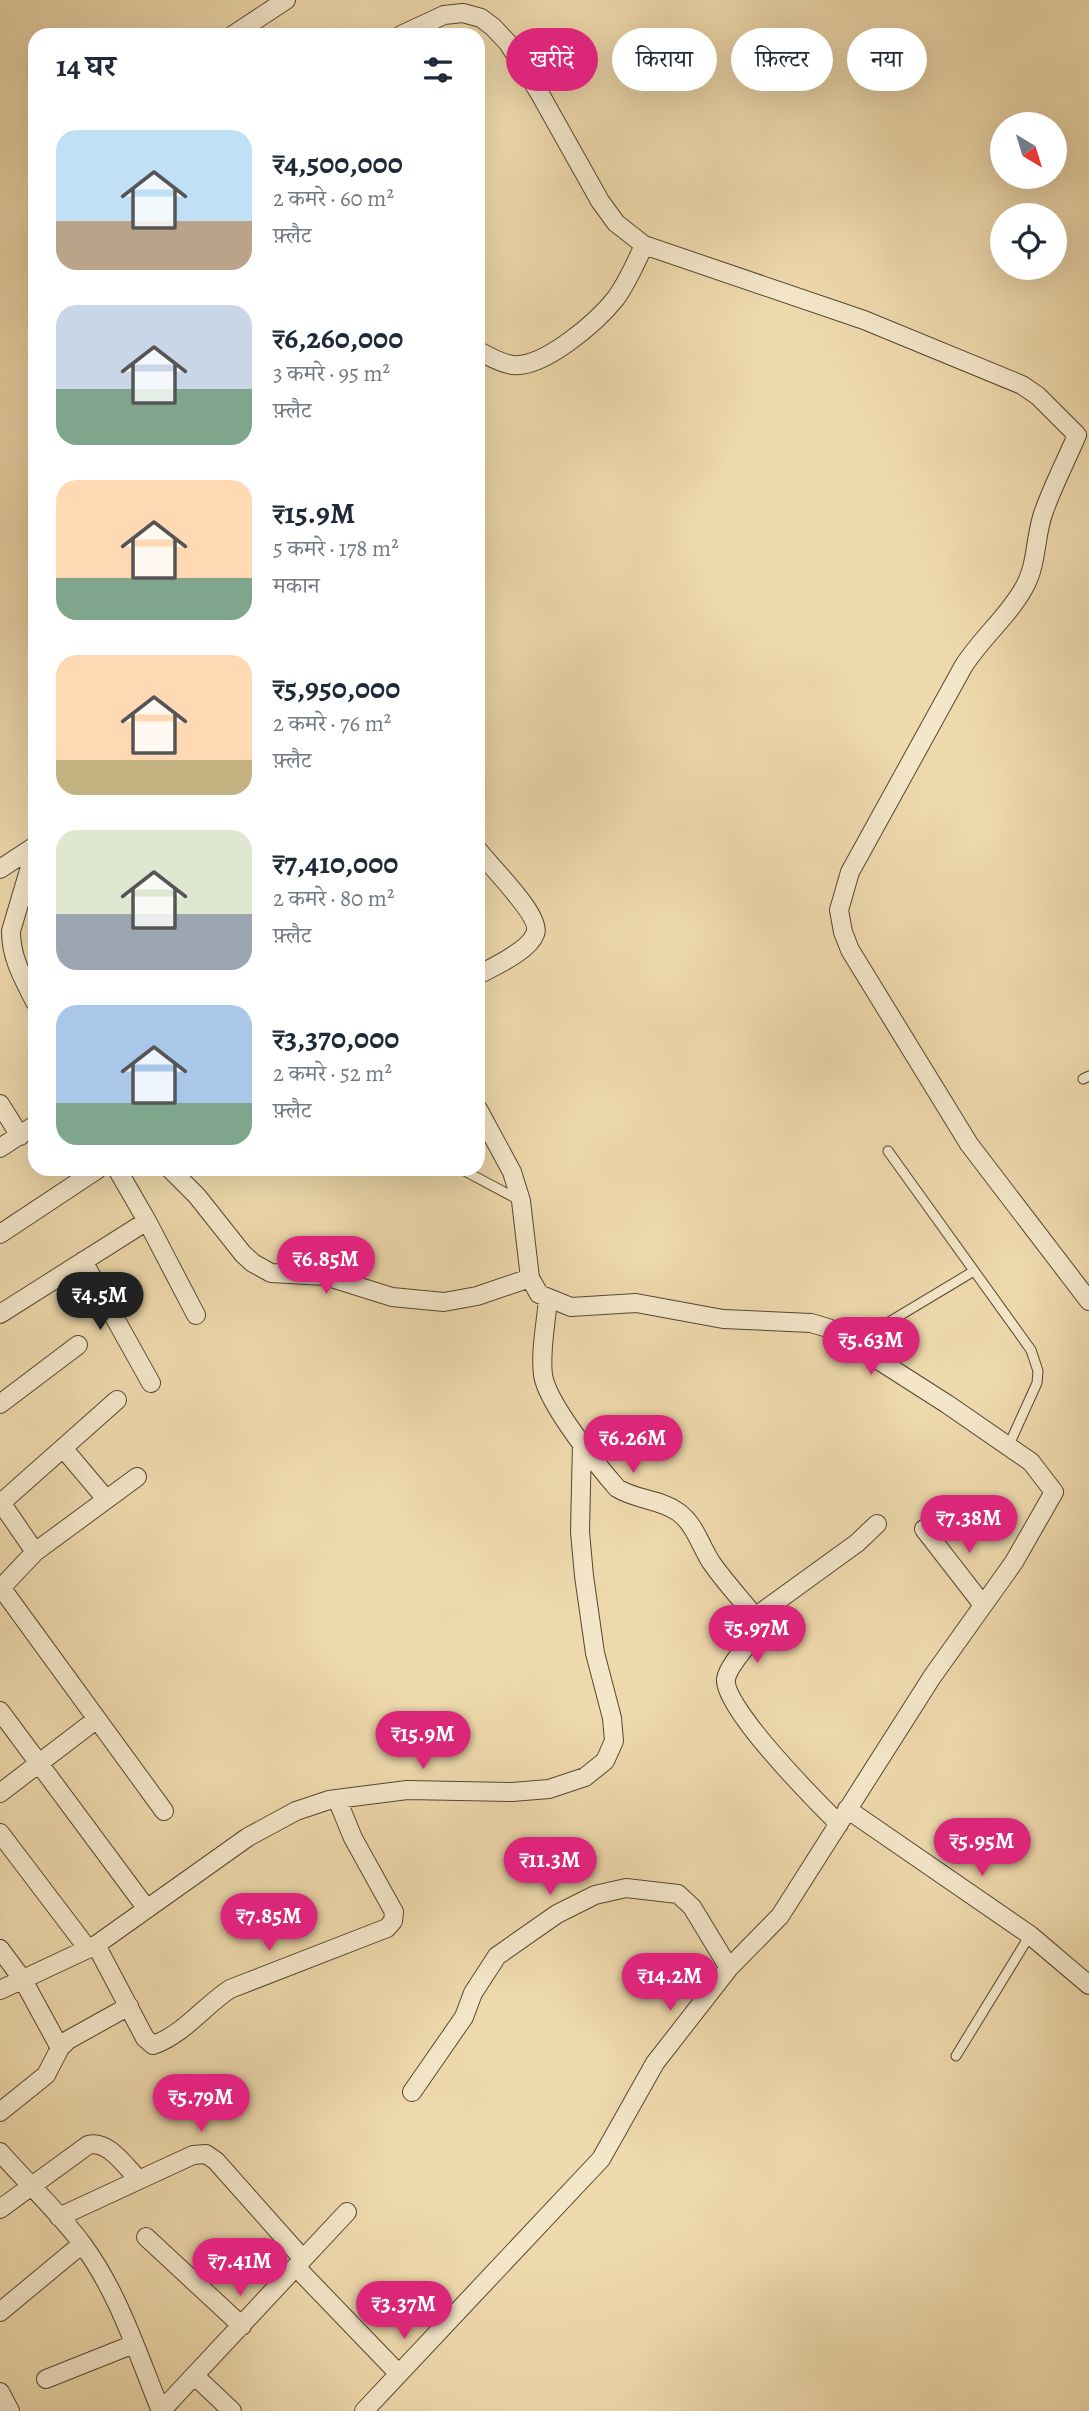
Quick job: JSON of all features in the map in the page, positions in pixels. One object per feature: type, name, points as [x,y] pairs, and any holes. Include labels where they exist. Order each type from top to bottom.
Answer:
[{"type":"street","points":[[244,28],[286,0]]},
{"type":"street","points":[[416,28],[443,15],[463,13],[481,18],[493,27],[508,43],[540,94],[600,201],[616,223],[644,245],[864,320],[1022,385],[1038,396],[1083,442],[1043,514],[1032,569],[1026,585],[1015,603],[973,651],[963,667],[850,872],[839,911],[850,950],[969,1144],[1089,1301]]},
{"type":"street","points":[[485,354],[503,363],[515,365],[531,364],[549,356],[597,318],[615,299],[644,245]]},
{"type":"street","points":[[0,869],[28,852]]},
{"type":"street","points":[[485,858],[530,912],[537,925],[535,936],[525,947],[485,971]]},
{"type":"street","points":[[28,867],[8,920],[14,961],[28,988]]},
{"type":"street","points":[[0,1104],[28,1131],[0,1148]]},
{"type":"street","points":[[364,2411],[601,2159],[655,2063],[729,1968],[780,1916],[932,1677],[1014,1562],[1054,1492],[1031,1462],[828,1328],[811,1323],[723,1319],[636,1303],[571,1307],[539,1294],[530,1278],[521,1201],[512,1172],[485,1122]]},
{"type":"street","points":[[0,1234],[87,1176]]},
{"type":"street","points":[[121,1176],[196,1315]]},
{"type":"street","points":[[177,1176],[197,1196],[243,1254],[271,1273],[325,1276],[392,1297],[444,1302],[477,1296],[530,1278]]},
{"type":"street","points":[[0,1314],[147,1220]]},
{"type":"street","points":[[83,1261],[151,1384]]},
{"type":"street","points":[[548,1299],[543,1349],[543,1374],[547,1389],[617,1488],[682,1514],[702,1541],[710,1561],[755,1618],[758,1628],[756,1634],[729,1671],[727,1688],[779,1763],[843,1817],[1030,1935],[1089,1985]]},
{"type":"street","points":[[0,1404],[78,1345]]},
{"type":"street","points":[[35,1552],[0,1502],[117,1400]]},
{"type":"street","points":[[0,1990],[92,1947],[248,1837],[296,1811],[337,1799],[407,1790],[512,1792],[549,1789],[585,1777],[605,1761],[614,1741],[612,1718],[595,1653],[584,1576],[580,1532],[582,1442]]},
{"type":"street","points":[[63,1448],[106,1499]]},
{"type":"street","points":[[137,1477],[35,1552],[1,1587],[164,1811]]},
{"type":"street","points":[[755,1618],[857,1543],[877,1524]]},
{"type":"street","points":[[924,1529],[983,1605]]},
{"type":"street","points":[[0,1711],[147,1909]]},
{"type":"street","points":[[0,1793],[97,1719]]},
{"type":"street","points":[[0,1833],[92,1947],[129,2006],[147,2042],[153,2045],[168,2039],[230,1989],[387,1928],[393,1921],[394,1912],[353,1838],[337,1799]]},
{"type":"street","points":[[412,2092],[464,2017],[473,1993],[497,1956],[557,1914],[595,1895],[626,1888],[678,1894],[692,1907],[729,1968]]},
{"type":"street","points":[[0,1949],[23,1980],[60,2048]]},
{"type":"street","points":[[0,2112],[46,2075],[60,2048],[77,2033],[129,2006]]},
{"type":"street","points":[[0,2209],[88,2145],[95,2143],[107,2148],[139,2180]]},
{"type":"street","points":[[0,2152],[82,2244],[113,2295],[161,2411],[347,2212]]},
{"type":"street","points":[[59,2217],[193,2155],[206,2154],[216,2161],[300,2263],[400,2374]]},
{"type":"street","points":[[146,2237],[242,2326]]},
{"type":"street","points":[[0,2312],[82,2244]]},
{"type":"street","points":[[46,2379],[134,2344]]},
{"type":"street","points":[[195,2376],[232,2411]]},
{"type":"street","points":[[0,2392],[10,2411]]},
{"type":"lane","points":[[888,1151],[1031,1350],[1036,1361],[1037,1383],[1008,1447]]},
{"type":"lane","points":[[474,1176],[521,1201]]},
{"type":"lane","points":[[854,1343],[974,1271]]},
{"type":"lane","points":[[956,2056],[1030,1935]]}]
